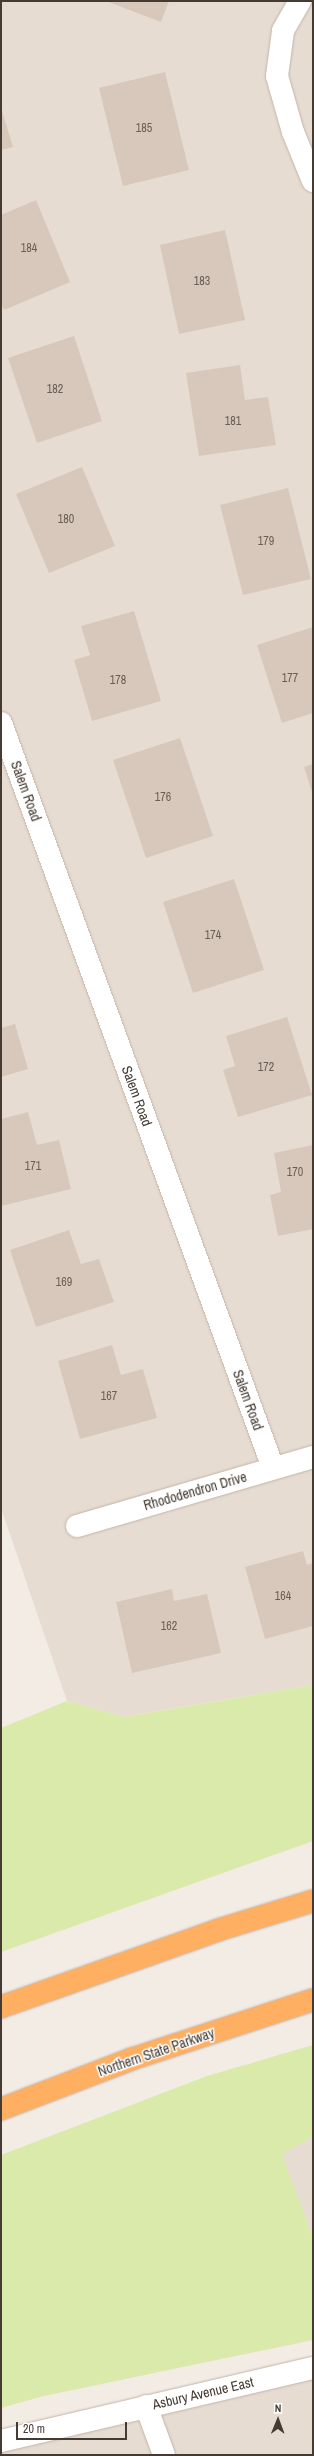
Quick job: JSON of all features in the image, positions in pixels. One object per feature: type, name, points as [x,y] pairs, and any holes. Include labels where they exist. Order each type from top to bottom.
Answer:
[{"type":"highway","points":[[1,2007],[218,1930],[313,1901]]},
{"type":"highway","name":"Northern State Parkway","points":[[1,2109],[132,2059],[313,2000]]},
{"type":"street","points":[[300,1],[283,31],[277,76],[293,132],[313,181]]},
{"type":"street","name":"Salem Road","points":[[1,723],[273,1468]]},
{"type":"street","name":"Rhododendron Drive","points":[[78,1526],[313,1457]]},
{"type":"street","name":"Asbury Avenue East","points":[[1,2441],[313,2368]]},
{"type":"street","points":[[146,2406],[164,2455]]},
{"type":"shaded area","points":[[1,1],[313,1],[313,1685],[123,1717],[67,1701],[1,1508]]},
{"type":"shaded area","points":[[313,2137],[313,2238],[281,2154]]},
{"type":"shaded area","points":[[313,2368],[313,2455],[1,2455],[1,2441]]},
{"type":"green space","points":[[313,1685],[313,1841],[1,1952],[1,1728],[67,1701],[124,1717]]},
{"type":"green space","points":[[313,2045],[313,2137],[282,2154],[313,2238],[313,2340],[44,2396],[1,2408],[1,2155],[207,2076]]},
{"type":"building","points":[[106,1],[169,1],[161,22]]},
{"type":"building","points":[[165,72],[189,170],[123,186],[99,88]]},
{"type":"building","points":[[1,108],[13,147],[1,150]]},
{"type":"building","points":[[36,200],[70,282],[4,310],[1,303],[1,215]]},
{"type":"building","points":[[225,230],[245,320],[179,334],[160,245]]},
{"type":"building","points":[[74,336],[102,421],[37,443],[8,358]]},
{"type":"building","points":[[240,365],[245,400],[268,397],[276,445],[199,456],[186,373]]},
{"type":"building","points":[[82,467],[115,546],[49,573],[16,494]]},
{"type":"building","points":[[288,488],[311,579],[243,595],[220,505]]},
{"type":"building","points":[[134,611],[161,701],[92,721],[74,660],[90,655],[81,626]]},
{"type":"building","points":[[313,627],[313,713],[282,723],[257,645]]},
{"type":"building","points":[[180,738],[213,836],[146,858],[113,760]]},
{"type":"building","points":[[313,764],[313,795],[304,767]]},
{"type":"building","points":[[234,879],[264,970],[193,993],[163,902]]},
{"type":"building","points":[[287,1017],[312,1095],[238,1117],[223,1070],[235,1066],[226,1036]]},
{"type":"building","points":[[15,1024],[28,1069],[1,1077],[1,1028]]},
{"type":"building","points":[[28,1112],[37,1145],[59,1140],[71,1189],[1,1206],[1,1119]]},
{"type":"building","points":[[313,1145],[313,1229],[278,1236],[270,1195],[281,1192],[274,1153]]},
{"type":"building","points":[[69,1230],[81,1264],[99,1259],[114,1302],[36,1327],[10,1250]]},
{"type":"building","points":[[112,1345],[121,1375],[143,1369],[157,1418],[80,1439],[58,1361]]},
{"type":"building","points":[[303,1551],[307,1565],[313,1563],[313,1626],[265,1639],[245,1567]]},
{"type":"building","points":[[172,1589],[174,1601],[207,1594],[221,1653],[132,1673],[116,1602]]}]
